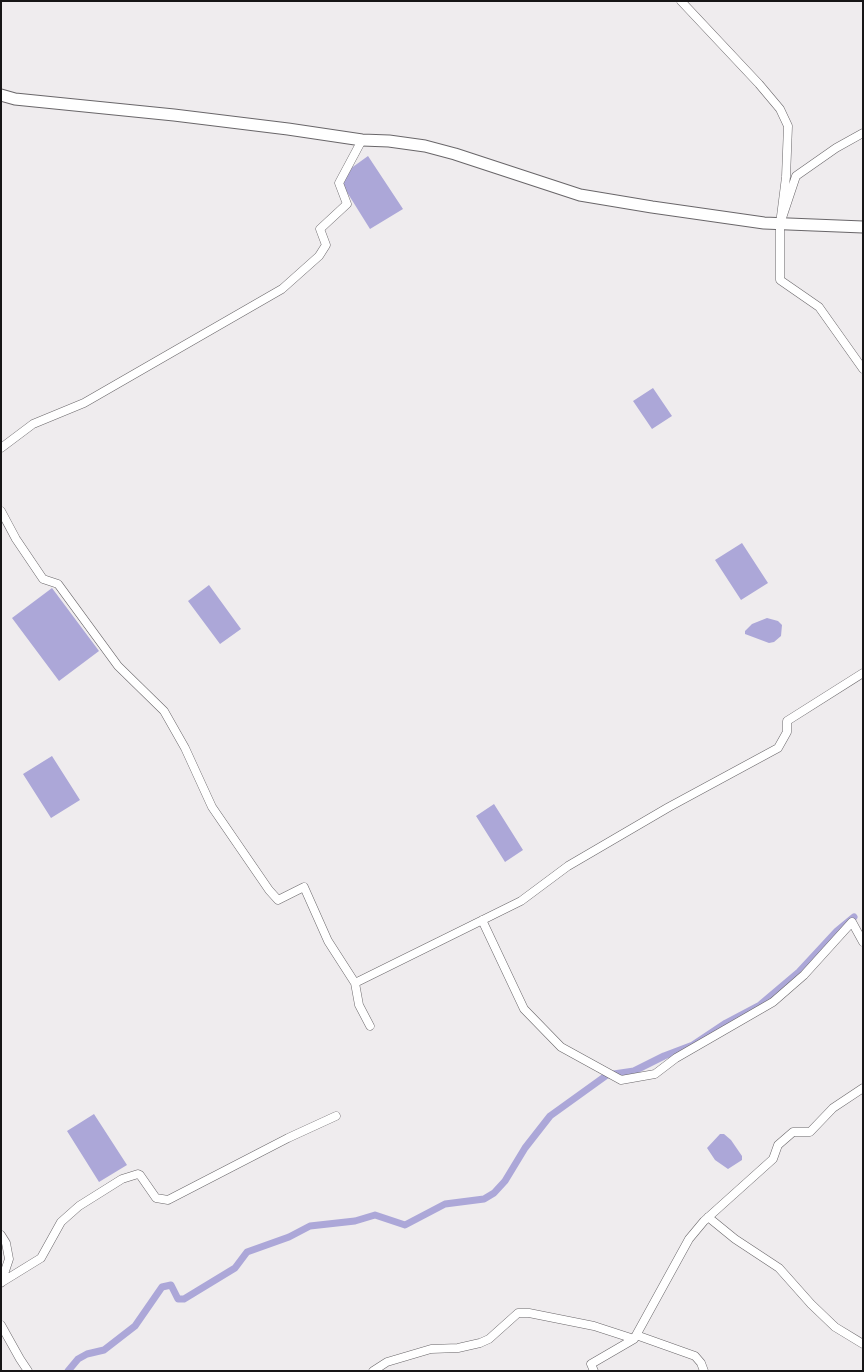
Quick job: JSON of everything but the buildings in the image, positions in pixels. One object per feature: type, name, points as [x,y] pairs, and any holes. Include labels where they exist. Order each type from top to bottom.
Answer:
[{"type":"main road","points":[[1,95],[15,99],[426,146],[580,195],[764,223],[863,227]]},
{"type":"street","points":[[681,1],[760,84],[780,110],[788,126],[786,177],[780,224],[780,280],[819,307],[863,369]]},
{"type":"street","points":[[780,224],[796,176],[836,148],[863,133]]},
{"type":"street","points":[[1,448],[33,424],[84,403],[282,289],[319,256],[326,245],[320,229],[347,204],[339,183],[362,140]]},
{"type":"street","points":[[1,511],[16,539],[43,579],[58,584],[118,666],[164,711],[185,748],[212,806],[268,890],[278,900],[304,887],[328,941],[355,983],[360,1005],[370,1026]]},
{"type":"street","points":[[355,983],[521,900],[568,866],[778,748],[787,732],[787,721],[863,673]]},
{"type":"street","points":[[482,920],[524,1009],[561,1047],[621,1080],[655,1074],[676,1058],[773,1002],[804,975],[852,922],[863,942]]},
{"type":"street","points":[[594,1371],[591,1364],[635,1337],[690,1239],[708,1217],[772,1159],[778,1145],[793,1132],[810,1132],[833,1108],[863,1088]]},
{"type":"street","points":[[2,1282],[41,1258],[61,1222],[78,1206],[122,1179],[138,1174],[156,1198],[168,1200],[288,1138],[336,1116]]},
{"type":"street","points":[[708,1217],[735,1239],[779,1268],[811,1304],[835,1327],[863,1344]]},
{"type":"street","points":[[1,1235],[6,1243],[9,1259],[2,1282]]},
{"type":"street","points":[[373,1371],[388,1362],[431,1350],[458,1348],[484,1341],[489,1339],[518,1313],[529,1313],[594,1326],[635,1337],[695,1356],[701,1363],[704,1371]]},
{"type":"street","points":[[1,1325],[28,1371]]},
{"type":"shaded area","points":[[368,156],[403,209],[370,229],[345,189],[343,181],[350,169]]},
{"type":"shaded area","points":[[653,388],[672,416],[652,429],[633,401]]},
{"type":"shaded area","points":[[742,543],[768,583],[741,600],[715,560]]},
{"type":"shaded area","points":[[209,585],[241,629],[220,644],[188,601]]},
{"type":"shaded area","points":[[52,588],[99,651],[59,681],[12,618]]},
{"type":"shaded area","points":[[767,618],[778,621],[782,625],[781,636],[774,642],[769,643],[745,634],[745,631],[752,624]]},
{"type":"shaded area","points":[[52,756],[80,800],[51,818],[23,774]]},
{"type":"shaded area","points":[[494,804],[523,850],[505,862],[476,816]]},
{"type":"shaded area","points":[[94,1114],[127,1165],[99,1182],[67,1131]]},
{"type":"shaded area","points":[[720,1134],[724,1134],[731,1140],[742,1156],[742,1160],[728,1169],[715,1160],[707,1148]]},
{"type":"waterway","points":[[68,1371],[78,1359],[87,1354],[104,1350],[135,1326],[162,1287],[171,1285],[178,1299],[184,1299],[235,1268],[247,1252],[289,1237],[310,1226],[355,1221],[375,1215],[405,1225],[445,1204],[484,1199],[494,1193],[505,1181],[525,1148],[550,1116],[607,1075],[634,1071],[664,1056],[693,1045],[726,1023],[760,1005],[799,972],[837,931],[854,917]]}]
